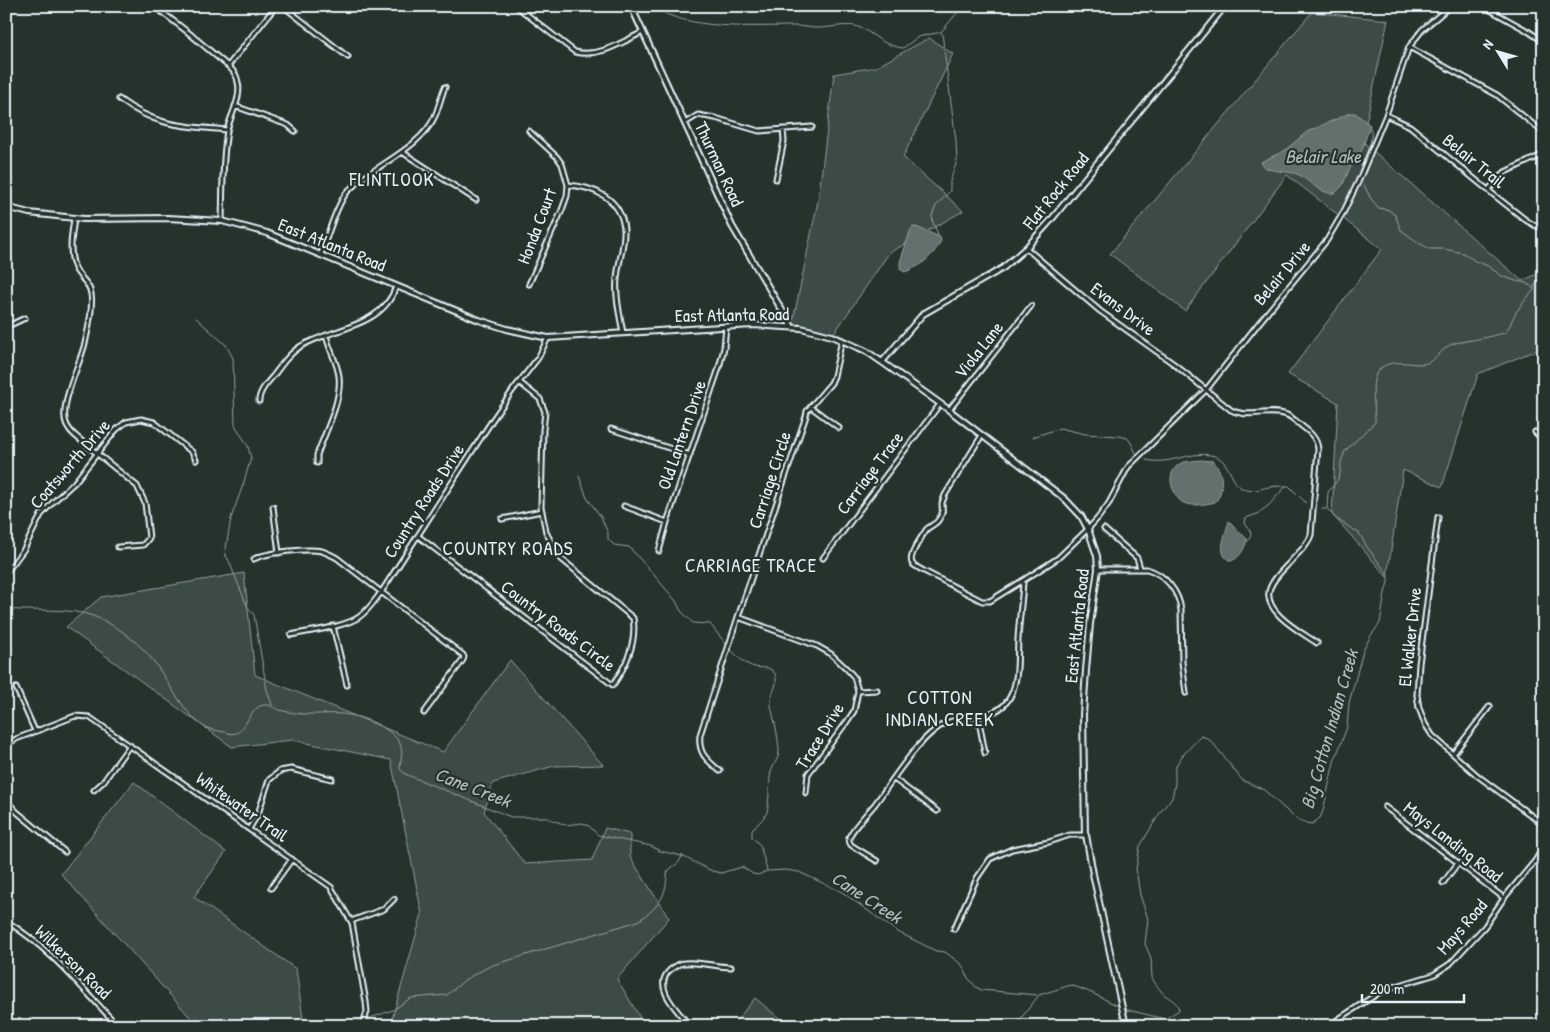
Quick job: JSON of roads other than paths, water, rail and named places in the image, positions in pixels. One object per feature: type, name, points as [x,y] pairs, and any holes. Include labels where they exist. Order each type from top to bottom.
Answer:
[{"type":"street","points":[[154,6],[233,70],[238,82],[238,96],[227,130],[224,156],[222,220]]},
{"type":"street","points":[[228,66],[276,6]]},
{"type":"street","points":[[284,6],[348,57]]},
{"type":"street","points":[[516,6],[575,52],[585,55],[598,53],[643,32]]},
{"type":"street","name":"Thurman Road","points":[[630,6],[732,226],[792,327]]},
{"type":"street","name":"Flat Rock Road","points":[[882,362],[923,314],[994,275],[1026,248],[1051,220],[1225,6]]},
{"type":"street","name":"Belair Drive","points":[[982,435],[945,495],[942,502],[943,513],[936,524],[926,530],[912,554],[911,560],[913,564],[922,570],[982,601],[990,601],[1058,558],[1088,529],[1109,503],[1128,467],[1206,390],[1328,240],[1359,180],[1386,115],[1409,47],[1422,30],[1450,6]]},
{"type":"street","points":[[1483,6],[1544,42]]},
{"type":"street","points":[[1409,47],[1497,95],[1544,133]]},
{"type":"street","points":[[321,254],[348,191],[382,164],[402,152],[422,134],[435,117],[444,87]]},
{"type":"street","points":[[120,99],[141,114],[169,124],[227,130]]},
{"type":"street","points":[[235,106],[288,124],[296,131]]},
{"type":"street","points":[[685,123],[698,115],[759,131],[812,127]]},
{"type":"street","name":"Belair Trail","points":[[1386,115],[1410,126],[1527,221],[1536,226],[1544,227]]},
{"type":"street","points":[[776,179],[784,141],[783,129]]},
{"type":"street","name":"Honda Court","points":[[528,284],[562,210],[567,196],[568,185],[562,164],[557,157],[529,131]]},
{"type":"street","points":[[402,152],[476,200]]},
{"type":"street","points":[[1488,190],[1505,172],[1544,154]]},
{"type":"street","points":[[568,185],[582,186],[602,194],[613,204],[622,218],[624,229],[617,290],[623,334]]},
{"type":"street","name":"East Atlanta Road","points":[[6,208],[29,213],[74,218],[222,220],[267,233],[496,326],[548,338],[726,326],[752,325],[801,328],[842,340],[866,351],[949,410],[1065,499],[1080,516],[1088,529],[1097,556],[1098,569],[1090,624],[1084,697],[1085,835],[1126,1026]]},
{"type":"street","points":[[74,218],[72,259],[74,267],[90,290],[91,301],[85,345],[66,402],[64,417],[70,431],[134,482],[140,491],[144,503],[149,538],[143,544],[118,547]]},
{"type":"street","name":"Evans Drive","points":[[1026,248],[1100,312],[1174,364],[1236,412],[1281,413],[1309,432],[1316,441],[1318,449],[1311,535],[1306,545],[1274,582],[1270,589],[1269,598],[1277,614],[1317,643]]},
{"type":"street","points":[[259,401],[259,395],[264,388],[289,356],[298,348],[359,323],[378,313],[388,302],[396,286]]},
{"type":"street","name":"Viola Lane","points":[[949,410],[1030,306]]},
{"type":"street","points":[[6,327],[25,318]]},
{"type":"street","name":"Old Lantern Drive","points":[[659,551],[719,368],[726,326]]},
{"type":"street","points":[[318,463],[317,455],[336,403],[339,385],[337,366],[326,335]]},
{"type":"street","name":"Country Roads Drive","points":[[291,635],[356,620],[361,616],[382,591],[473,450],[538,358],[548,338]]},
{"type":"street","name":"Carriage Circle","points":[[720,771],[707,759],[699,745],[702,728],[807,411],[831,383],[842,340]]},
{"type":"street","name":"Country Roads Circle","points":[[418,536],[614,685],[624,667],[632,642],[633,618],[560,557],[546,532],[542,511],[542,458],[545,412],[540,399],[520,382]]},
{"type":"street","name":"Carriage Trace","points":[[822,558],[940,404]]},
{"type":"street","points":[[811,407],[839,428]]},
{"type":"street","name":"Coatsworth Drive","points":[[6,573],[24,549],[41,515],[74,483],[121,425],[141,419],[154,422],[192,452],[196,460]]},
{"type":"street","points":[[611,429],[690,456]]},
{"type":"street","points":[[1535,432],[1544,441]]},
{"type":"street","points":[[624,506],[667,522]]},
{"type":"street","points":[[273,508],[279,553]]},
{"type":"street","points":[[502,519],[542,511]]},
{"type":"street","name":"El Walker Drive","points":[[1438,517],[1419,664],[1417,702],[1432,734],[1478,776],[1544,825]]},
{"type":"street","points":[[1104,530],[1137,558],[1140,568]]},
{"type":"street","points":[[254,559],[264,555],[314,550],[337,558],[358,572],[378,590],[382,591],[463,655],[464,658],[424,713]]},
{"type":"street","points":[[1098,569],[1140,568],[1152,570],[1164,579],[1175,592],[1182,615],[1182,669],[1186,693]]},
{"type":"street","points":[[877,862],[851,845],[849,837],[908,759],[933,731],[957,719],[978,716],[1001,708],[1013,690],[1016,676],[1023,581]]},
{"type":"street","name":"Trace Drive","points":[[738,617],[806,641],[831,654],[854,677],[858,691],[854,711],[808,774],[806,793]]},
{"type":"street","points":[[333,626],[347,685]]},
{"type":"street","points":[[16,688],[36,731]]},
{"type":"street","points":[[858,691],[877,690]]},
{"type":"street","points":[[1453,754],[1490,706]]},
{"type":"street","name":"Whitewater Trail","points":[[6,745],[16,739],[76,716],[89,717],[331,887],[351,922],[366,1002],[366,1012],[362,1026]]},
{"type":"street","points":[[978,716],[985,753]]},
{"type":"street","points":[[94,790],[103,782],[130,745]]},
{"type":"street","points":[[249,829],[258,814],[269,780],[280,770],[291,770],[332,779]]},
{"type":"street","points":[[894,778],[937,811]]},
{"type":"street","points":[[6,800],[17,812],[65,852]]},
{"type":"street","name":"Mays Landing Road","points":[[1385,807],[1504,898]]},
{"type":"street","points":[[954,929],[977,878],[990,859],[1012,849],[1049,842],[1070,835],[1086,835]]},
{"type":"street","name":"Mays Road","points":[[1328,1026],[1383,990],[1433,975],[1450,964],[1485,926],[1544,846]]},
{"type":"street","points":[[271,888],[292,859]]},
{"type":"street","points":[[1443,883],[1458,863]]},
{"type":"street","points":[[351,922],[384,909],[394,899]]},
{"type":"street","name":"Wilkerson Road","points":[[6,921],[21,930],[72,975],[118,1026]]},
{"type":"street","points":[[690,1026],[665,995],[664,984],[668,972],[684,962],[731,967]]},
{"type":"water","name":"Belair Lake","points":[[1350,113],[1355,113],[1370,125],[1362,150],[1349,170],[1342,186],[1335,193],[1324,192],[1297,174],[1276,171],[1263,166],[1261,162],[1284,151],[1307,132]]},
{"type":"water","points":[[916,227],[940,237],[941,241],[926,260],[904,272],[900,268],[900,262],[911,229]]},
{"type":"water","points":[[1200,460],[1213,461],[1216,465],[1222,481],[1220,493],[1215,502],[1191,505],[1184,503],[1178,498],[1172,487],[1171,478],[1174,470],[1180,464]]},
{"type":"water","points":[[1229,521],[1247,539],[1242,552],[1231,561],[1226,558],[1223,549],[1224,537]]},
{"type":"waterway","points":[[653,6],[666,14],[683,20],[721,25],[817,28],[855,26],[887,44],[903,48],[918,37],[941,32],[957,13],[958,6]]},
{"type":"waterway","points":[[937,236],[932,216],[936,206],[950,191],[950,181],[957,161],[942,33]]},
{"type":"waterway","points":[[1359,175],[1370,143],[1371,131],[1369,126]]},
{"type":"waterway","points":[[1364,185],[1371,199],[1379,208],[1389,210],[1395,215],[1401,230],[1419,243],[1430,249],[1444,249],[1463,253],[1502,276],[1527,283],[1534,289]]},
{"type":"waterway","name":"Big Cotton Indian Creek","points":[[1124,1009],[1165,1019],[1179,1010],[1152,978],[1151,958],[1145,944],[1148,919],[1140,895],[1136,869],[1140,846],[1161,811],[1172,798],[1177,764],[1201,736],[1213,743],[1242,780],[1264,790],[1296,819],[1312,824],[1320,818],[1323,811],[1334,762],[1347,727],[1349,703],[1363,651],[1380,623],[1388,582],[1386,572],[1359,533],[1335,518],[1327,508],[1328,492],[1340,474],[1341,462],[1345,451],[1375,422],[1373,388],[1376,375],[1384,366],[1390,364],[1427,363],[1455,343],[1504,333],[1519,308],[1534,290],[1534,286],[1544,276]]},
{"type":"waterway","points":[[196,318],[226,345],[233,358],[235,425],[248,446],[251,458],[231,518],[225,554],[247,606],[254,615],[267,690],[272,705]]},
{"type":"waterway","points":[[1033,437],[1060,428],[1085,434],[1119,436],[1130,441],[1137,455]]},
{"type":"waterway","points":[[1146,460],[1163,461],[1194,455],[1210,455],[1223,461],[1236,483],[1241,487],[1252,491],[1289,486],[1306,503]]},
{"type":"waterway","points":[[579,476],[587,498],[601,517],[608,533],[608,539],[614,545],[629,547],[676,601],[681,611],[693,623],[710,624],[726,644]]},
{"type":"waterway","points":[[1247,542],[1251,533],[1245,523],[1246,518],[1257,514],[1268,506],[1286,486]]},
{"type":"waterway","name":"Cane Creek","points":[[6,609],[83,613],[111,625],[144,650],[188,711],[200,724],[207,728],[234,734],[243,727],[258,707],[264,705],[293,713],[343,714],[363,718],[380,725],[398,741],[402,750],[400,769],[405,774],[511,817],[544,817],[566,825],[582,823],[589,826],[598,835],[651,846],[660,851],[682,856],[712,871],[721,873],[742,867],[758,875],[767,871],[786,870],[799,872],[842,892],[896,931],[936,951],[945,952],[961,964],[968,978],[981,990],[1037,995]]},
{"type":"waterway","points":[[730,649],[748,664],[771,669],[776,678],[771,704],[779,753],[770,774],[767,812],[752,829],[752,837],[760,845],[767,870]]},
{"type":"waterway","points":[[329,1026],[370,1018],[393,1010],[411,998],[447,995],[466,979],[490,966],[638,921],[648,914],[660,901],[665,891],[668,871],[677,864],[682,856]]},
{"type":"waterway","name":"Big Cotton Indian Creek","points":[[1015,1026],[1039,995],[1071,985],[1120,1007]]},
{"type":"district","name":"FLINTLOOK","points":[[392,179]]},
{"type":"district","name":"COUNTRY ROADS","points":[[508,548]]},
{"type":"district","name":"CARRIAGE TRACE","points":[[751,565]]},
{"type":"district","name":"COTTON INDIAN CREEK","points":[[940,708]]}]
